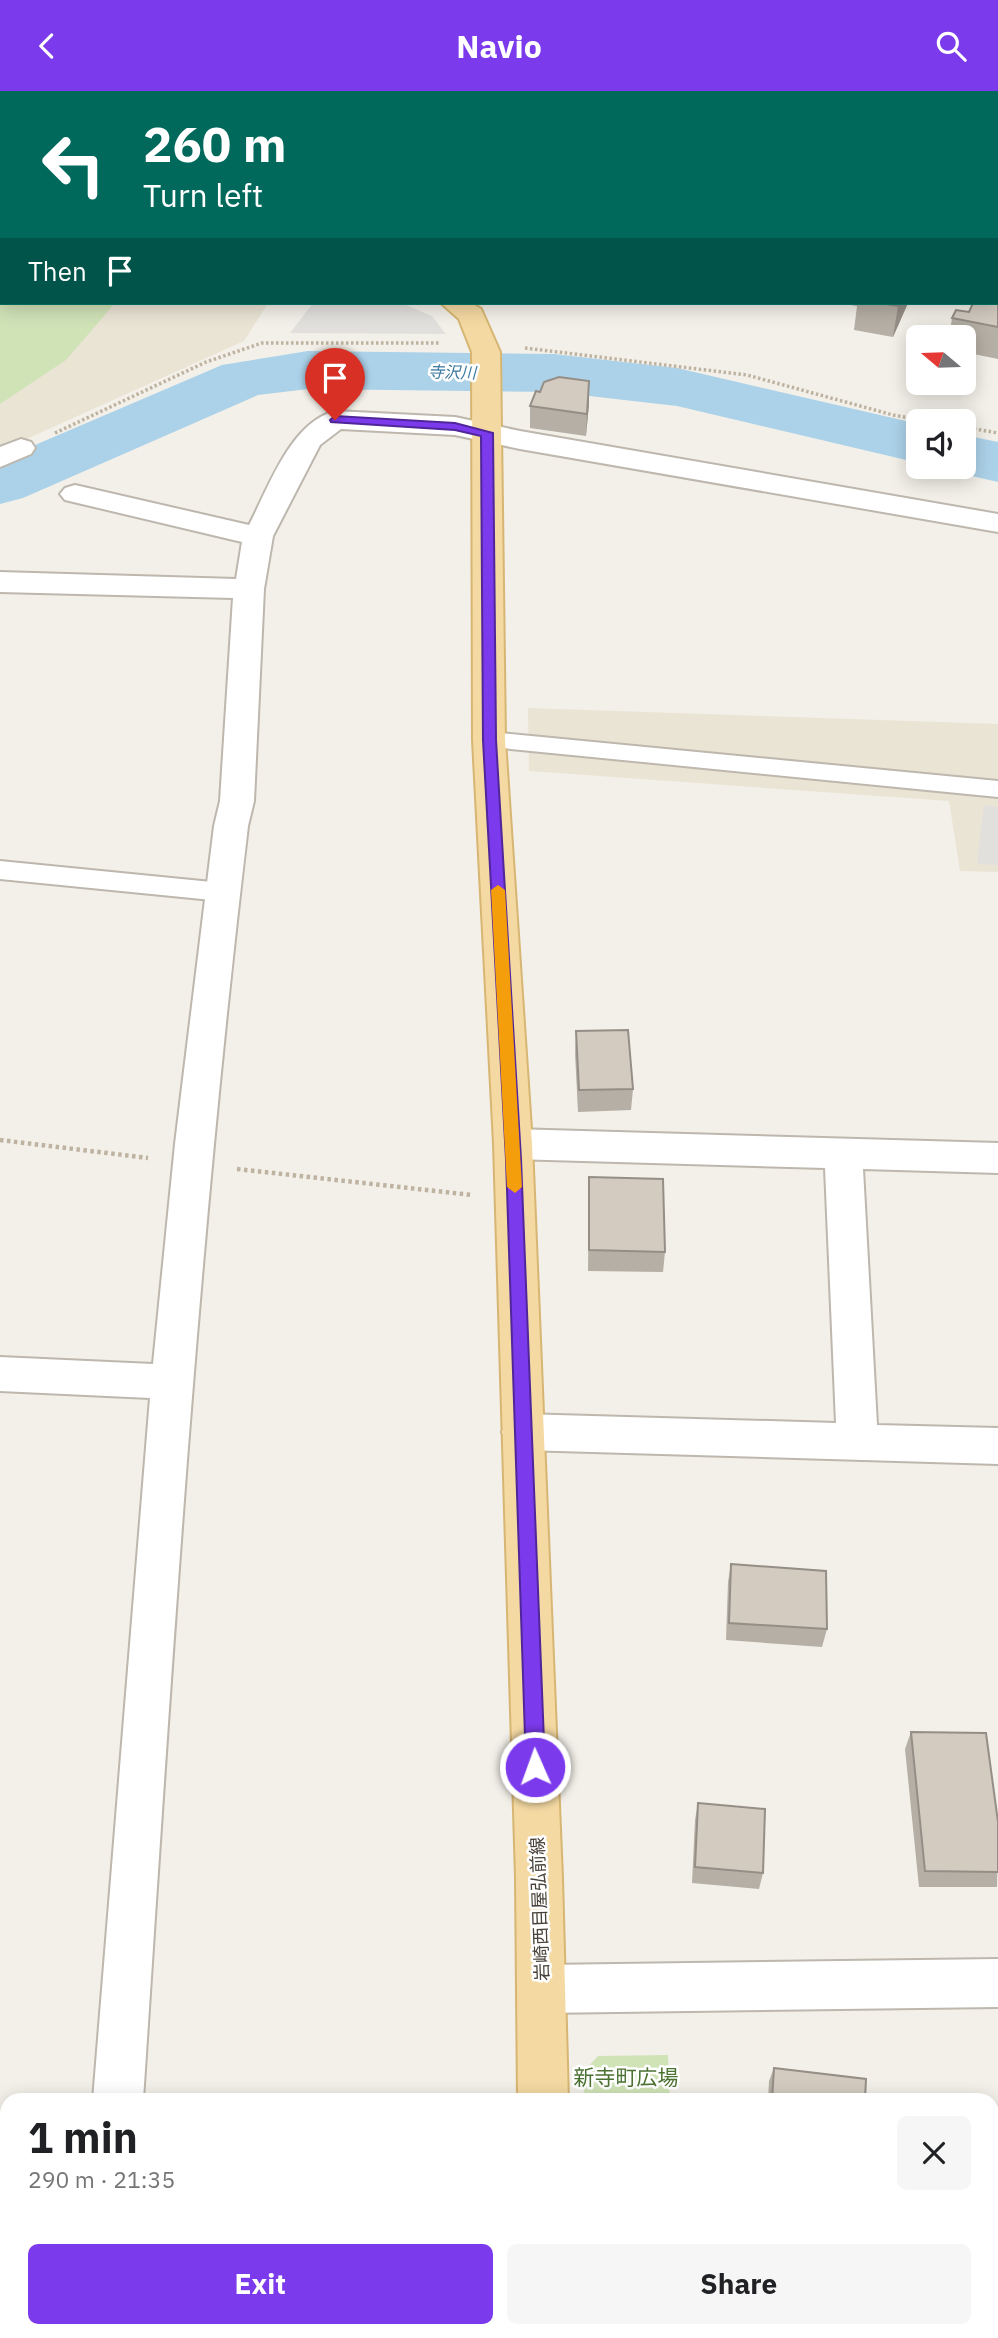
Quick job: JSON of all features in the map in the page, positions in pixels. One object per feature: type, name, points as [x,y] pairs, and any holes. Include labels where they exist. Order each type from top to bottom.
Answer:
[{"type":"main road","name":"岩崎西目屋弘前線","points":[[457,305],[471,315],[485,349],[489,740],[513,1144],[542,1989],[543,2093]]},
{"type":"street","points":[[119,2093],[172,1382],[209,993],[237,801],[249,589],[258,536],[308,440],[335,420],[487,428],[998,523]]},
{"type":"street","points":[[75,494],[258,536]]},
{"type":"street","points":[[0,582],[249,589]]},
{"type":"street","points":[[513,1144],[998,1158]]},
{"type":"street","points":[[843,1155],[857,1440]]},
{"type":"street","points":[[0,1374],[172,1382]]},
{"type":"street","points":[[523,1432],[998,1446]]},
{"type":"street","points":[[542,1989],[998,1983]]},
{"type":"lane","points":[[489,740],[998,789]]},
{"type":"lane","points":[[0,870],[222,892]]},
{"type":"path","points":[[11,453],[206,362],[262,343],[458,343],[485,349],[617,358],[747,375],[906,417]]},
{"type":"path","points":[[976,429],[998,433]]},
{"type":"path","points":[[0,1140],[480,1196]]},
{"type":"shaded area","points":[[0,305],[267,305],[244,341],[0,451]]},
{"type":"shaded area","points":[[311,305],[406,305],[432,316],[446,334],[290,333]]},
{"type":"shaded area","points":[[528,708],[998,724],[998,872],[960,871],[949,801],[529,771]]},
{"type":"shaded area","points":[[984,805],[998,807],[998,865],[977,864]]},
{"type":"green space","points":[[0,305],[113,305],[66,360],[0,404]]},
{"type":"green space","name":"新寺町広場","points":[[668,2055],[670,2093],[584,2093],[583,2072],[598,2056]]},
{"type":"building","points":[[972,305],[998,305],[998,327],[952,318],[956,310],[969,312]]},
{"type":"building","points":[[559,377],[589,381],[587,414],[530,406],[536,391],[540,392],[544,382]]},
{"type":"building","points":[[628,1030],[633,1089],[579,1090],[576,1031]]},
{"type":"building","points":[[589,1177],[663,1179],[665,1252],[589,1250]]},
{"type":"building","points":[[731,1564],[826,1571],[827,1629],[729,1623]]},
{"type":"building","points":[[911,1732],[986,1733],[998,1822],[998,1872],[925,1871]]},
{"type":"building","points":[[698,1803],[765,1809],[763,1873],[695,1867]]},
{"type":"building","points":[[774,2068],[866,2079],[865,2093],[772,2093]]},
{"type":"waterway","name":"寺沢川","points":[[0,484],[244,378],[308,370],[554,373],[677,387],[906,441]]},
{"type":"waterway","name":"寺沢川","points":[[976,457],[998,462]]},
{"type":"slow traffic","points":[[498,890],[515,1187]]},
{"type":"route","points":[[335,420],[455,426],[487,433],[489,740],[514,1159],[535,1767]]}]
